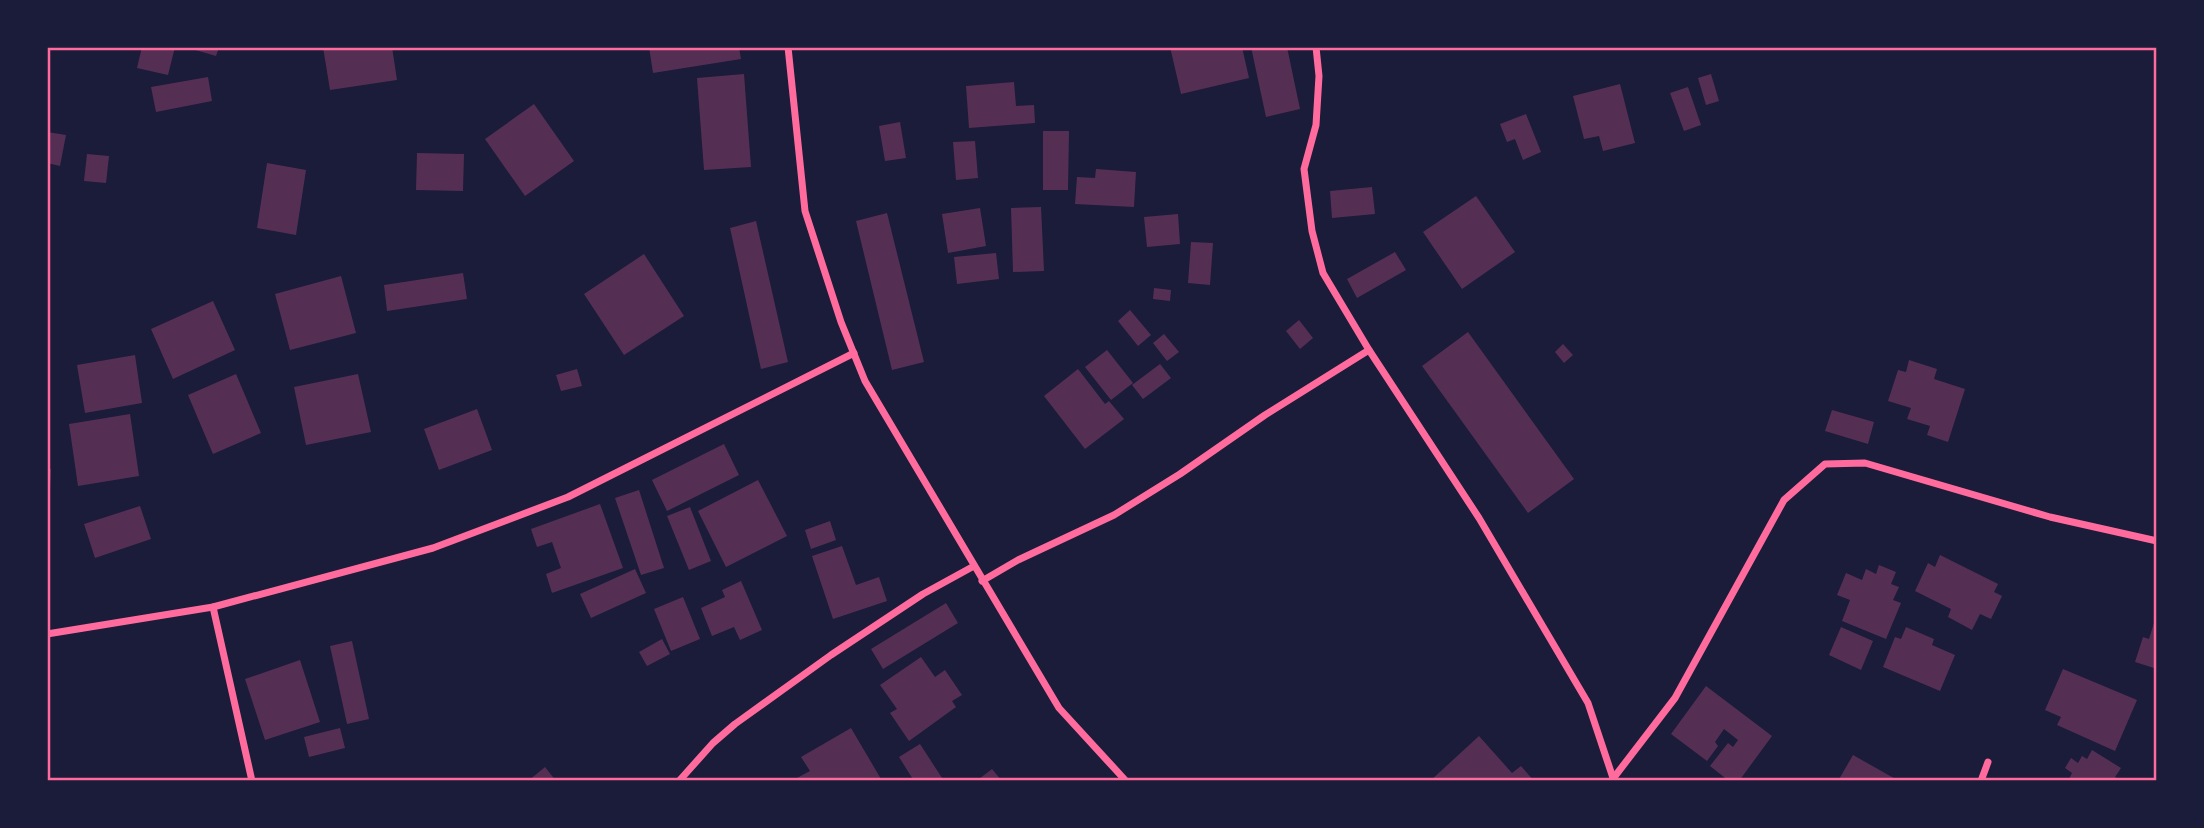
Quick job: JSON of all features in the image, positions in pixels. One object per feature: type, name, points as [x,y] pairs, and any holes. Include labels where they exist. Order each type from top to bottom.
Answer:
[{"type":"street","points":[[788,47],[805,211],[841,322],[865,381],[1059,708],[1126,781]]},
{"type":"street","points":[[1316,47],[1319,76],[1316,125],[1304,169],[1312,231],[1323,273],[1369,350],[1479,518],[1588,704],[1613,780]]},
{"type":"street","points":[[982,581],[1018,560],[1114,515],[1369,350]]},
{"type":"street","points":[[47,634],[213,607],[433,548],[568,497],[854,353]]},
{"type":"street","points":[[1613,780],[1675,698],[1784,500],[1825,464],[1865,463],[2050,517],[2157,541]]},
{"type":"street","points":[[679,781],[735,723],[831,654],[923,594],[974,566]]},
{"type":"street","points":[[213,607],[252,781]]},
{"type":"street","points":[[1981,781],[1988,762]]},
{"type":"building","points":[[142,47],[175,47],[168,75],[137,68]]},
{"type":"building","points":[[185,47],[219,47],[216,56]]},
{"type":"building","points":[[323,47],[392,47],[397,80],[330,90]]},
{"type":"building","points":[[649,47],[739,47],[741,59],[653,73]]},
{"type":"building","points":[[1170,47],[1242,47],[1249,78],[1181,94]]},
{"type":"building","points":[[1251,47],[1287,47],[1300,109],[1266,117]]},
{"type":"building","points":[[744,74],[751,167],[704,170],[697,78]]},
{"type":"building","points":[[1711,74],[1719,101],[1706,105],[1698,78]]},
{"type":"building","points":[[208,77],[212,101],[156,112],[151,87]]},
{"type":"building","points":[[1014,82],[1016,106],[1034,105],[1035,123],[969,128],[966,86]]},
{"type":"building","points":[[1620,84],[1635,143],[1603,151],[1599,136],[1584,139],[1573,96]]},
{"type":"building","points":[[1688,87],[1701,125],[1684,131],[1670,93]]},
{"type":"building","points":[[534,104],[574,161],[525,196],[485,139]]},
{"type":"building","points":[[1526,114],[1541,152],[1523,160],[1515,139],[1507,142],[1500,124]]},
{"type":"building","points":[[900,122],[906,158],[885,161],[879,126]]},
{"type":"building","points":[[1043,131],[1069,131],[1068,190],[1043,190]]},
{"type":"building","points":[[47,132],[66,135],[60,166],[47,163]]},
{"type":"building","points":[[975,141],[978,178],[956,180],[953,142]]},
{"type":"building","points":[[417,153],[464,154],[463,191],[416,190]]},
{"type":"building","points":[[87,154],[109,156],[106,183],[84,181]]},
{"type":"building","points":[[267,163],[306,170],[296,235],[257,228]]},
{"type":"building","points":[[1096,169],[1136,172],[1134,207],[1075,204],[1077,177],[1095,178]]},
{"type":"building","points":[[1372,187],[1375,214],[1332,218],[1330,191]]},
{"type":"building","points":[[1476,196],[1515,252],[1462,289],[1423,232]]},
{"type":"building","points":[[1041,207],[1044,271],[1013,272],[1011,208]]},
{"type":"building","points":[[980,208],[986,246],[948,253],[942,214]]},
{"type":"building","points":[[887,213],[924,362],[892,370],[856,221]]},
{"type":"building","points":[[1178,214],[1180,244],[1147,247],[1144,217]]},
{"type":"building","points":[[756,221],[788,362],[761,369],[730,228]]},
{"type":"building","points":[[1191,242],[1213,243],[1210,285],[1188,283]]},
{"type":"building","points":[[1395,252],[1406,270],[1357,298],[1347,279]]},
{"type":"building","points":[[996,253],[999,279],[957,284],[954,257]]},
{"type":"building","points":[[644,254],[684,316],[624,355],[584,294]]},
{"type":"building","points":[[463,273],[467,299],[387,311],[384,285]]},
{"type":"building","points":[[341,276],[356,333],[290,350],[275,294]]},
{"type":"building","points":[[1154,288],[1171,290],[1170,301],[1153,299]]},
{"type":"building","points":[[213,301],[235,350],[173,379],[151,329]]},
{"type":"building","points":[[1130,310],[1151,335],[1138,346],[1118,321]]},
{"type":"building","points":[[1299,320],[1313,338],[1300,349],[1286,331]]},
{"type":"building","points":[[1468,332],[1574,479],[1528,513],[1422,366]]},
{"type":"building","points":[[1164,334],[1179,352],[1167,361],[1153,343]]},
{"type":"building","points":[[1563,344],[1573,355],[1564,363],[1555,352]]},
{"type":"building","points":[[1107,350],[1133,383],[1111,400],[1085,367]]},
{"type":"building","points":[[135,355],[142,403],[85,413],[77,365]]},
{"type":"building","points":[[1909,360],[1937,369],[1934,379],[1965,389],[1948,442],[1927,435],[1930,426],[1907,419],[1911,408],[1888,401],[1898,370],[1906,372]]},
{"type":"building","points":[[1160,364],[1171,378],[1143,399],[1132,385]]},
{"type":"building","points":[[577,369],[582,386],[561,391],[556,375]]},
{"type":"building","points":[[1078,369],[1105,404],[1109,401],[1124,419],[1085,449],[1044,396]]},
{"type":"building","points":[[236,374],[261,433],[213,454],[188,395]]},
{"type":"building","points":[[358,374],[371,432],[306,445],[294,387]]},
{"type":"building","points":[[477,409],[492,450],[439,470],[424,429]]},
{"type":"building","points":[[1832,410],[1874,422],[1868,444],[1825,431]]},
{"type":"building","points":[[130,414],[139,476],[78,486],[69,424]]},
{"type":"building","points":[[724,444],[739,475],[667,511],[652,480]]},
{"type":"building","points":[[47,469],[51,469],[49,510],[47,510]]},
{"type":"building","points":[[758,480],[787,536],[726,567],[698,511]]},
{"type":"building","points":[[639,490],[664,568],[641,575],[615,498]]},
{"type":"building","points":[[600,504],[623,568],[552,593],[546,574],[561,568],[552,542],[537,547],[531,529]]},
{"type":"building","points":[[140,506],[151,539],[95,558],[84,524]]},
{"type":"building","points":[[690,507],[711,561],[689,570],[667,516]]},
{"type":"building","points":[[830,521],[836,540],[811,549],[805,530]]},
{"type":"building","points":[[842,546],[856,585],[879,577],[887,601],[833,619],[812,556]]},
{"type":"building","points":[[1940,555],[1998,584],[1994,592],[2002,596],[1991,619],[1980,614],[1972,630],[1948,617],[1951,609],[1915,591],[1928,563],[1935,567]]},
{"type":"building","points":[[1879,565],[1896,572],[1891,584],[1899,587],[1893,600],[1901,603],[1886,639],[1842,621],[1850,600],[1837,595],[1846,573],[1862,580],[1866,569],[1876,574]]},
{"type":"building","points":[[635,569],[646,593],[591,618],[580,594]]},
{"type":"building","points":[[741,581],[762,630],[740,640],[734,627],[712,636],[701,608],[725,597],[722,590]]},
{"type":"building","points":[[683,597],[700,639],[671,651],[654,609]]},
{"type":"building","points":[[946,603],[958,623],[883,669],[871,649]]},
{"type":"building","points":[[2154,623],[2157,624],[2157,669],[2135,662],[2143,637],[2149,639]]},
{"type":"building","points":[[1841,627],[1873,641],[1861,670],[1829,655]]},
{"type":"building","points":[[1906,627],[1934,639],[1932,645],[1955,655],[1940,691],[1883,667],[1895,637],[1901,639]]},
{"type":"building","points":[[662,639],[670,654],[647,666],[639,652]]},
{"type":"building","points":[[352,641],[369,719],[347,724],[330,646]]},
{"type":"building","points":[[921,657],[935,677],[945,670],[962,695],[952,701],[956,707],[909,741],[890,713],[897,709],[880,685]]},
{"type":"building","points":[[300,660],[320,722],[265,740],[245,679]]},
{"type":"building","points":[[2063,669],[2137,700],[2115,751],[2057,725],[2061,717],[2045,710]]},
{"type":"building","points":[[1706,686],[1772,736],[1739,781],[1729,781],[1710,766],[1728,743],[1733,747],[1738,740],[1724,729],[1715,742],[1718,746],[1707,761],[1671,734]]},
{"type":"building","points":[[340,728],[345,748],[309,757],[304,737]]},
{"type":"building","points":[[851,728],[881,779],[795,779],[810,771],[801,757]]},
{"type":"building","points":[[1479,736],[1512,773],[1521,766],[1534,781],[1430,781]]},
{"type":"building","points":[[920,744],[944,781],[914,781],[899,757]]},
{"type":"building","points":[[2092,750],[2121,768],[2115,777],[2122,781],[2068,781],[2072,773],[2065,768],[2071,758],[2078,763],[2082,756],[2087,759]]},
{"type":"building","points":[[1853,755],[1899,781],[1838,781]]},
{"type":"building","points":[[545,767],[556,781],[528,781]]},
{"type":"building","points":[[992,769],[1002,781],[980,781],[979,779]]}]
